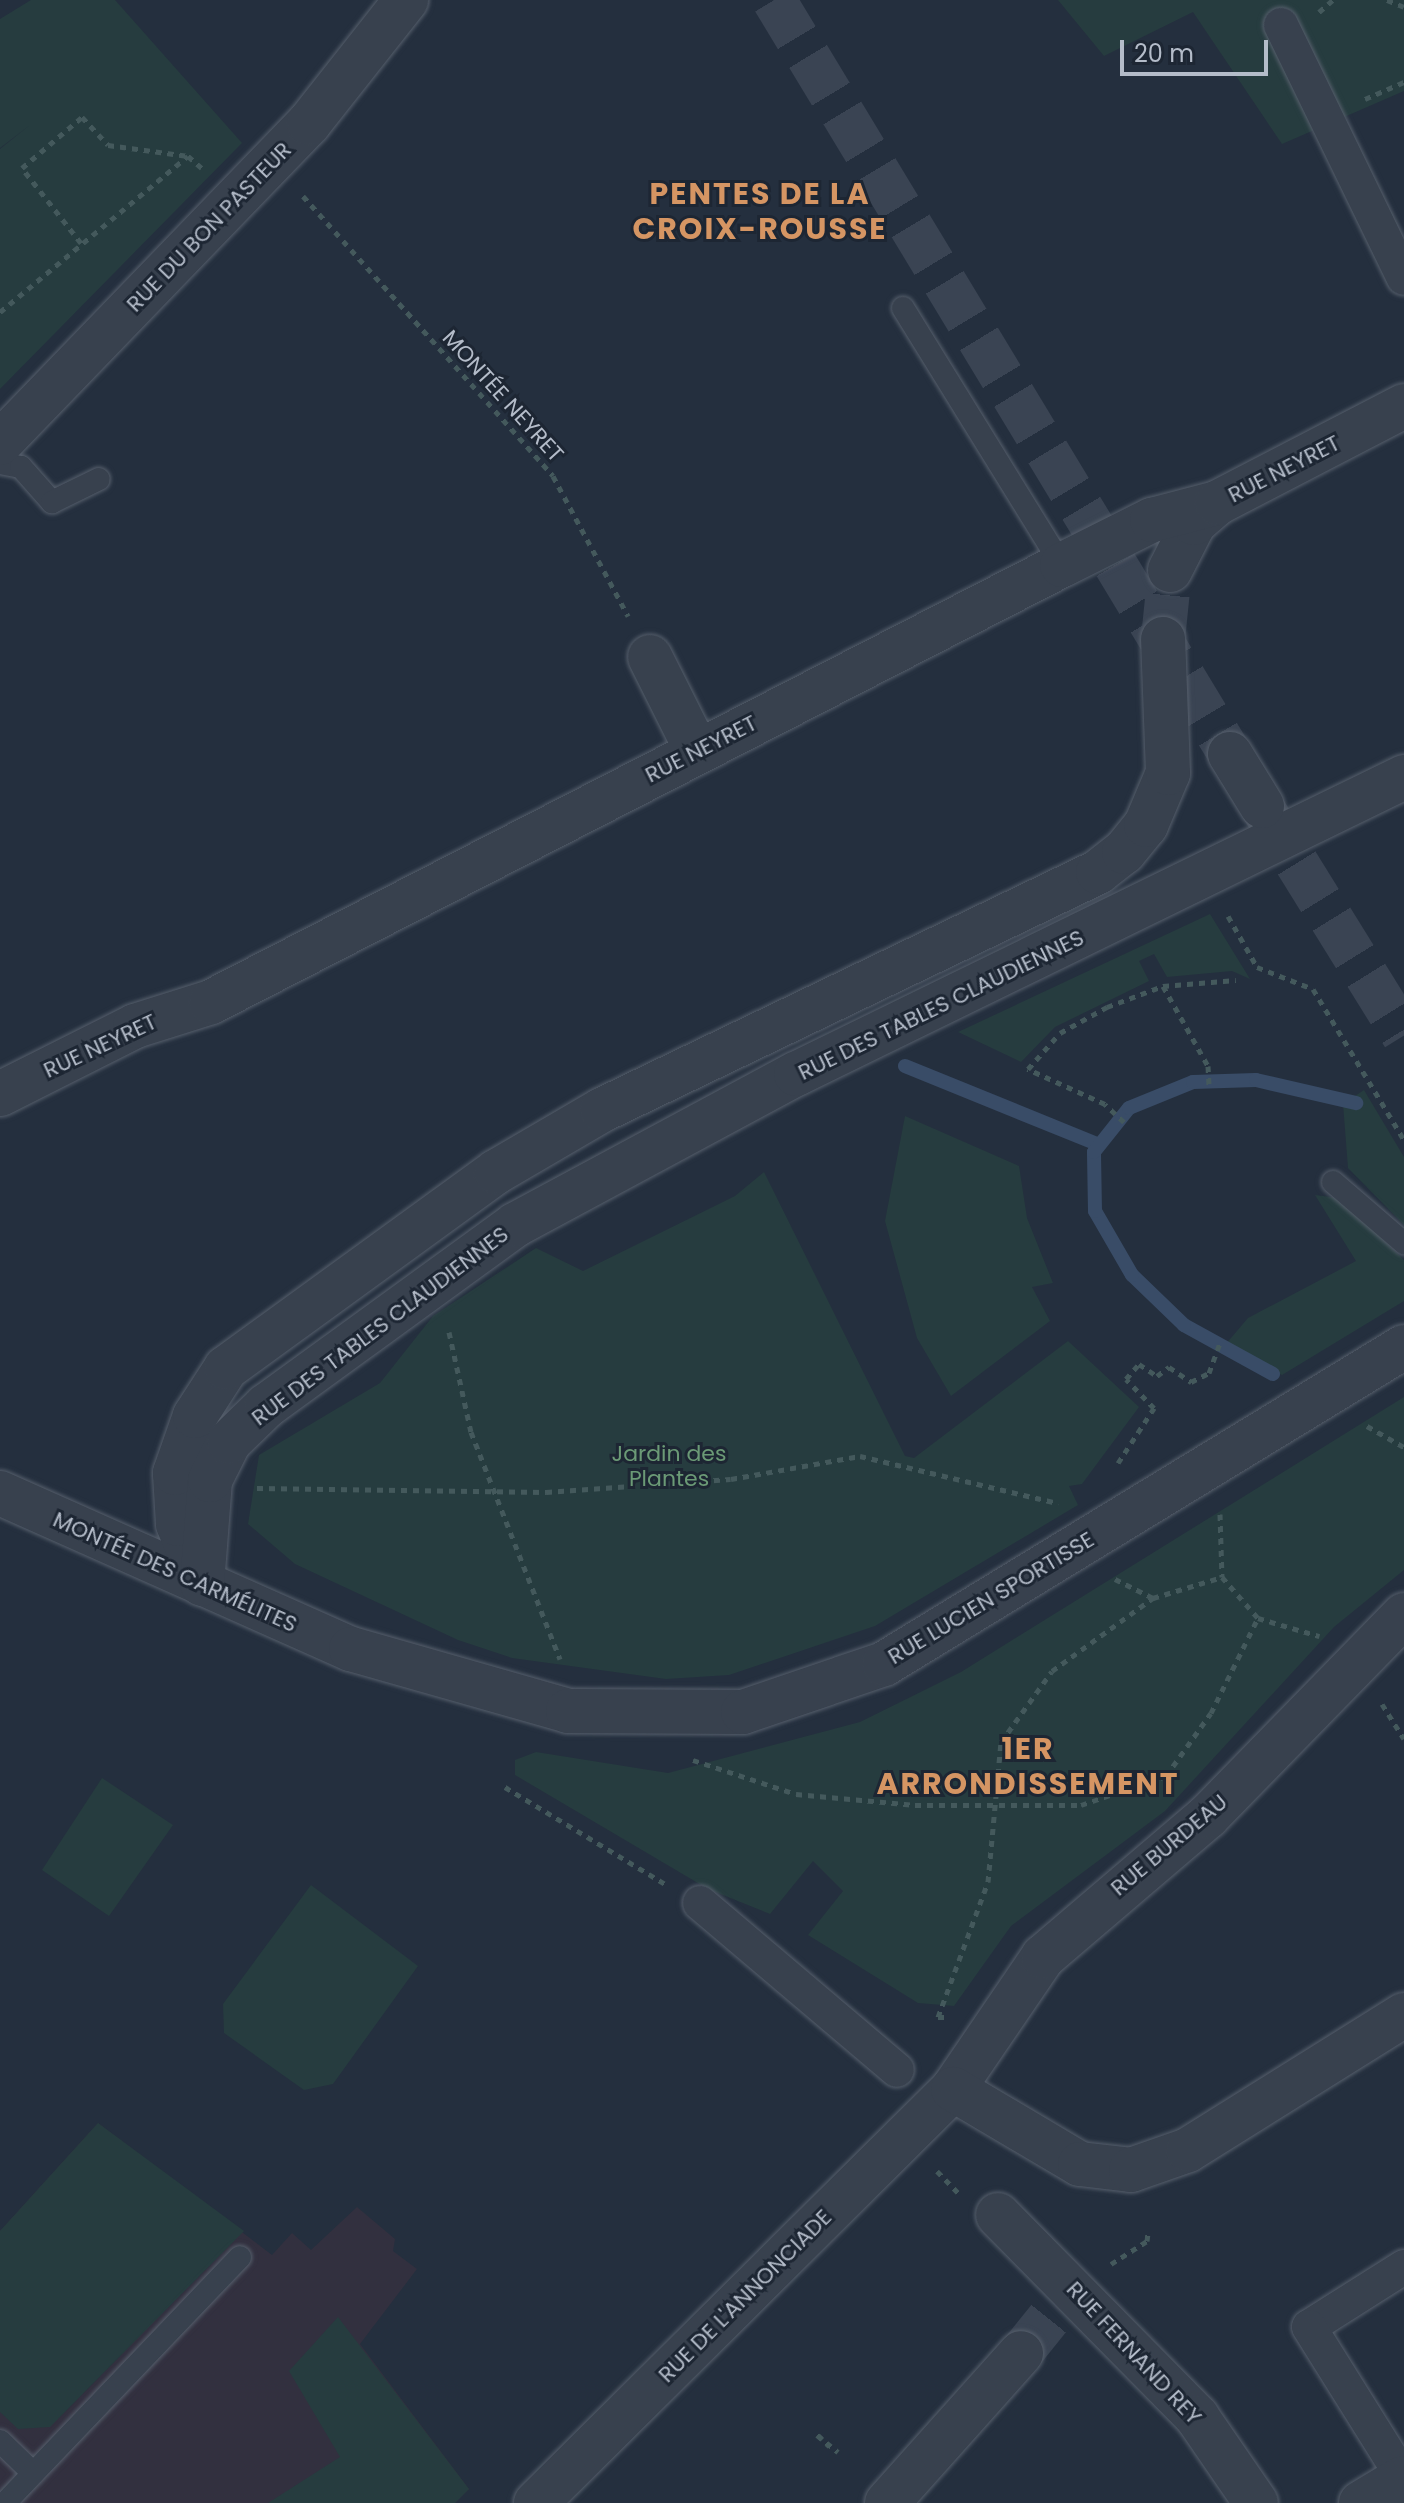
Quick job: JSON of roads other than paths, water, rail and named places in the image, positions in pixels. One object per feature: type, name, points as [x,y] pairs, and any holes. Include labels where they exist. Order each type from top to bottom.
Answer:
[{"type":"street","name":"RUE DU BON PASTEUR","points":[[0,443],[309,123],[406,0]]},
{"type":"street","points":[[1281,25],[1404,278]]},
{"type":"street","name":"RUE NEYRET","points":[[0,1094],[135,1026],[211,1002],[1152,520],[1217,503],[1404,406]]},
{"type":"street","points":[[1170,570],[1194,523],[1217,503]]},
{"type":"street","points":[[202,1584],[178,1524],[175,1473],[195,1416],[226,1368],[496,1172],[602,1110],[1098,872],[1124,852],[1146,825],[1168,773],[1163,639]]},
{"type":"street","points":[[641,641],[697,751]]},
{"type":"street","points":[[1230,754],[1262,806]]},
{"type":"street","name":"RUE DES TABLES CLAUDIENNES","points":[[202,1584],[210,1480],[229,1442],[442,1275],[515,1225],[752,1096],[1404,777]]},
{"type":"street","name":"RUE LUCIEN SPORTISSE","points":[[351,1649],[568,1711],[743,1712],[884,1664],[1404,1347]]},
{"type":"street","name":"MONTÉE DES CARMÉLITES","points":[[0,1493],[351,1649]]},
{"type":"street","name":"RUE BURDEAU","points":[[953,2089],[1043,1957],[1208,1816],[1404,1615]]},
{"type":"street","points":[[700,1903],[897,2070]]},
{"type":"street","points":[[953,2089],[1080,2164],[1131,2170],[1188,2150],[1404,2015]]},
{"type":"street","name":"RUE DE L'ANNONCIADE","points":[[536,2503],[953,2089]]},
{"type":"street","name":"RUE FERNAND REY","points":[[998,2215],[1079,2288],[1197,2417],[1256,2503]]},
{"type":"street","points":[[1361,2503],[1402,2479],[1309,2327],[1404,2267]]},
{"type":"street","points":[[887,2503],[1021,2353]]},
{"type":"lane","points":[[903,308],[1062,565]]},
{"type":"lane","points":[[0,463],[21,467],[52,502],[99,479]]},
{"type":"lane","points":[[1333,1182],[1404,1243]]},
{"type":"lane","points":[[5,2503],[240,2257]]},
{"type":"lane","points":[[0,2441],[33,2473]]},
{"type":"waterway","points":[[905,1066],[1097,1144]]},
{"type":"waterway","points":[[1273,1374],[1184,1325],[1132,1275],[1095,1211],[1094,1152],[1129,1108],[1193,1082],[1256,1080],[1356,1103]]},
{"type":"tunnel","points":[[774,0],[1230,754]]},
{"type":"tunnel","points":[[1163,639],[1170,570]]},
{"type":"tunnel","points":[[1262,807],[1404,1036]]},
{"type":"tunnel","points":[[1021,2353],[1058,2307]]},
{"type":"district","name":"PENTES DE LA CROIX-ROUSSE","points":[[760,211]]},
{"type":"district","name":"1ER ARRONDISSEMENT","points":[[1028,1766]]},
{"type":"park label","name":"Jardin des Plantes","points":[[669,1466]]}]
